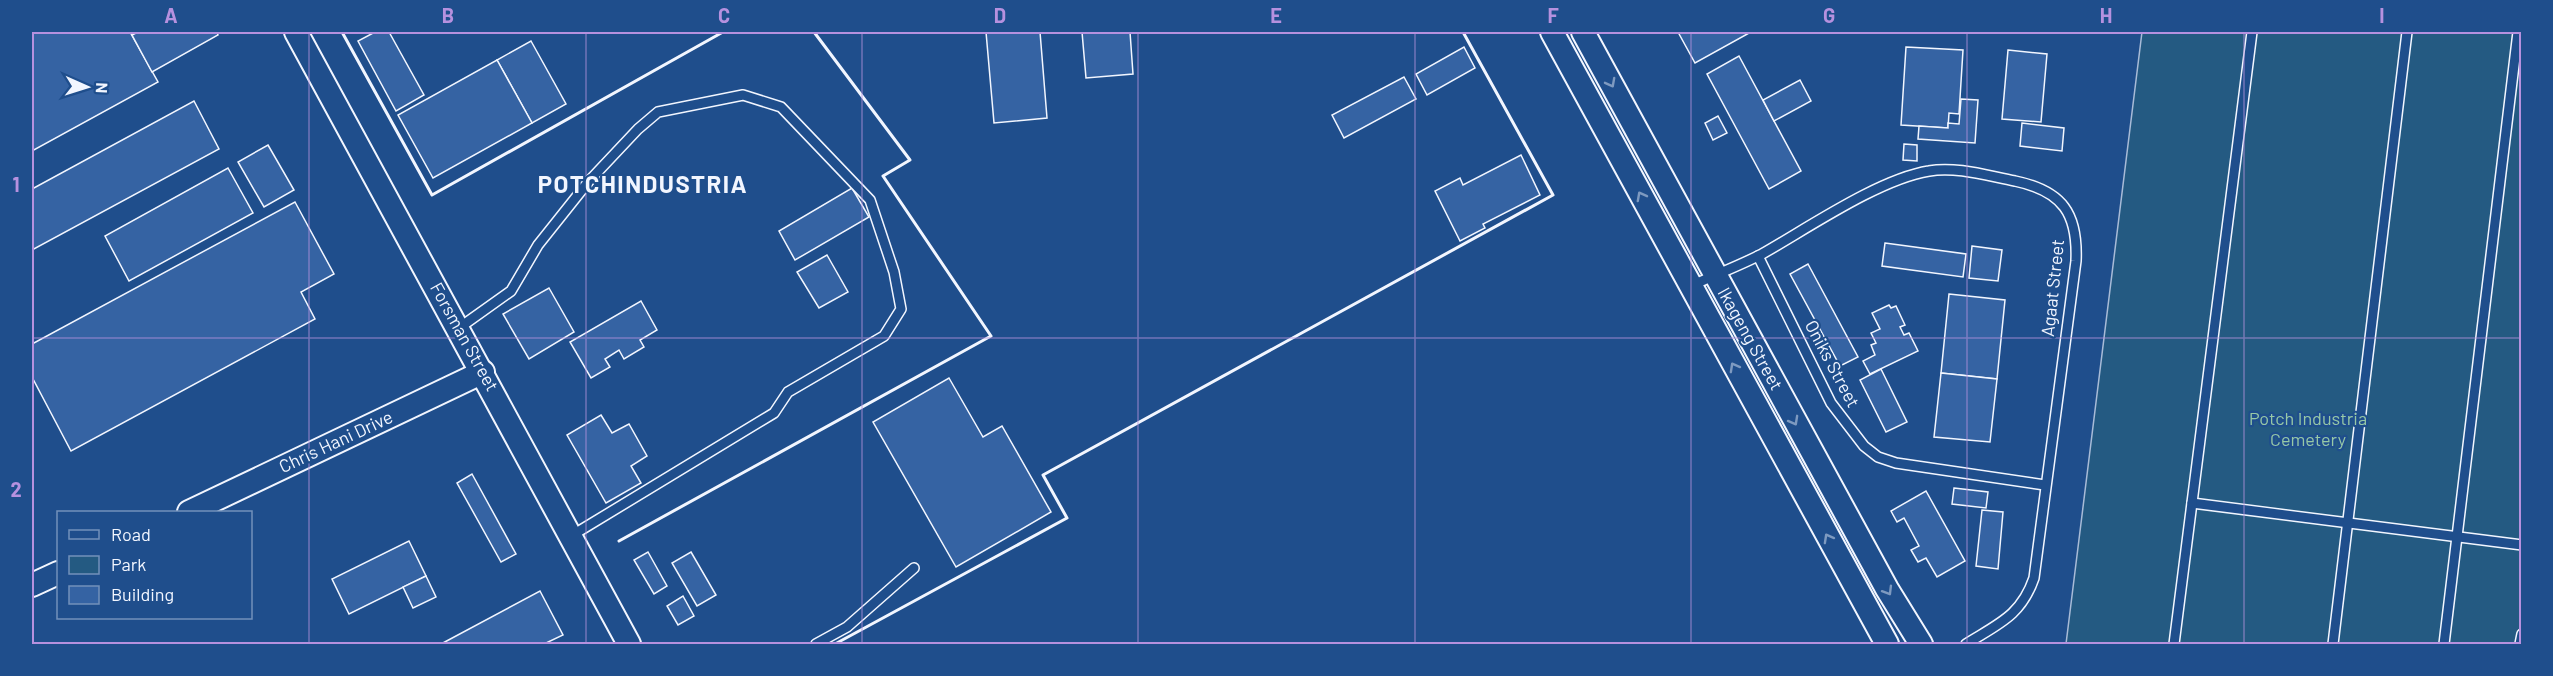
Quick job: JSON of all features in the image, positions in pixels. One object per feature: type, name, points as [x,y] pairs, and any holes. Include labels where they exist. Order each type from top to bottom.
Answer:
[{"type":"street","name":"Forsman Street","points":[[296,32],[483,372],[629,645]]},
{"type":"street","name":"Ikageng Street","points":[[1552,32],[1689,287],[1887,645]]},
{"type":"street","name":"Ikageng Street","points":[[1584,32],[1887,589],[1921,645]]},
{"type":"street","name":"Chris Hani Drive","points":[[193,511],[483,372]]},
{"type":"street","points":[[32,585],[57,573]]},
{"type":"lane","points":[[2174,645],[2252,32]]},
{"type":"lane","points":[[2333,645],[2346,522],[2407,32]]},
{"type":"lane","points":[[2444,645],[2518,32]]},
{"type":"lane","points":[[459,328],[511,291],[538,245],[589,182],[638,129],[658,112],[743,95],[781,107],[870,200],[894,272],[901,309],[884,336],[788,392],[774,413],[571,536]]},
{"type":"lane","name":"Agaat Street","points":[[1689,287],[1758,256],[1894,181],[1930,170],[1969,172],[2024,183],[2046,191],[2061,202],[2072,217],[2077,236],[2076,261],[2034,578],[2027,597],[2008,618],[1965,645]]},
{"type":"lane","name":"Oniks Street","points":[[1758,256],[1831,403],[1864,446],[1878,457],[1896,463],[2045,484]]},
{"type":"lane","points":[[2192,503],[2522,545]]},
{"type":"lane","points":[[816,645],[852,623],[914,568]]},
{"type":"lane","points":[[2520,645],[2522,634]]},
{"type":"green space","name":"Potch Industria Cemetery","points":[[2142,32],[2521,32],[2521,644],[2066,644]]},
{"type":"building","points":[[32,32],[130,32],[158,82],[32,151]]},
{"type":"building","points":[[138,32],[217,32],[218,35],[152,72],[132,35]]},
{"type":"building","points":[[375,32],[389,32],[424,95],[396,111],[358,41]]},
{"type":"building","points":[[986,32],[1040,32],[1047,118],[994,123]]},
{"type":"building","points":[[1082,32],[1130,32],[1133,74],[1086,78]]},
{"type":"building","points":[[1678,32],[1751,32],[1695,63]]},
{"type":"building","points":[[531,41],[566,104],[532,123],[497,60]]},
{"type":"building","points":[[1464,47],[1475,68],[1427,95],[1416,74]]},
{"type":"building","points":[[1906,47],[1963,50],[1959,114],[1949,113],[1948,128],[1901,125]]},
{"type":"building","points":[[2008,50],[2047,54],[2041,122],[2002,119]]},
{"type":"building","points":[[1739,56],[1801,171],[1769,189],[1707,74]]},
{"type":"building","points":[[497,60],[532,123],[433,178],[398,115]]},
{"type":"building","points":[[1404,77],[1416,99],[1344,138],[1332,115]]},
{"type":"building","points":[[1800,80],[1811,101],[1774,121],[1763,100]]},
{"type":"building","points":[[1961,99],[1978,100],[1975,143],[1918,139],[1919,126],[1948,128],[1948,123],[1959,124]]},
{"type":"building","points":[[194,101],[219,149],[32,250],[32,189]]},
{"type":"building","points":[[1718,116],[1727,133],[1713,140],[1705,123]]},
{"type":"building","points":[[2022,123],[2064,128],[2062,151],[2020,146]]},
{"type":"building","points":[[1904,144],[1917,145],[1917,161],[1903,160]]},
{"type":"building","points":[[268,145],[294,190],[264,207],[238,162]]},
{"type":"building","points":[[1521,155],[1540,195],[1483,224],[1485,228],[1460,241],[1435,191],[1460,178],[1463,185]]},
{"type":"building","points":[[228,168],[253,213],[129,281],[105,236]]},
{"type":"building","points":[[852,188],[869,217],[795,260],[779,231]]},
{"type":"building","points":[[295,202],[334,274],[301,292],[315,319],[71,451],[32,377],[32,344]]},
{"type":"building","points":[[1885,243],[1966,254],[1963,277],[1882,266]]},
{"type":"building","points":[[1972,246],[2002,250],[1998,281],[1969,278]]},
{"type":"building","points":[[827,255],[848,292],[819,308],[797,272]]},
{"type":"building","points":[[1808,264],[1858,357],[1840,366],[1790,274]]},
{"type":"building","points":[[549,288],[574,332],[529,359],[503,314]]},
{"type":"building","points":[[1949,294],[2005,300],[1997,379],[1941,373]]},
{"type":"building","points":[[641,301],[657,330],[640,340],[644,347],[624,359],[619,350],[605,359],[610,367],[591,378],[570,342]]},
{"type":"building","points":[[1889,305],[1891,308],[1896,306],[1905,325],[1900,327],[1904,335],[1909,333],[1918,351],[1870,374],[1863,361],[1875,355],[1871,345],[1876,343],[1871,333],[1880,329],[1872,313]]},
{"type":"building","points":[[1881,369],[1907,422],[1886,432],[1860,380]]},
{"type":"building","points":[[1941,373],[1997,379],[1990,442],[1934,437]]},
{"type":"building","points":[[949,378],[983,437],[1002,426],[1051,512],[956,567],[873,422]]},
{"type":"building","points":[[601,415],[612,433],[629,424],[647,456],[631,466],[641,483],[606,503],[567,435]]},
{"type":"building","points":[[472,474],[516,554],[501,562],[457,483]]},
{"type":"building","points":[[1954,488],[1988,492],[1986,508],[1952,504]]},
{"type":"building","points":[[1926,491],[1965,561],[1937,577],[1926,558],[1918,562],[1911,550],[1919,546],[1904,518],[1897,522],[1891,511]]},
{"type":"building","points":[[1982,510],[2003,512],[1998,569],[1976,566]]},
{"type":"building","points":[[409,541],[426,576],[349,614],[332,579]]},
{"type":"building","points":[[648,552],[667,586],[654,594],[634,560]]},
{"type":"building","points":[[691,552],[716,595],[697,606],[672,563]]},
{"type":"building","points":[[426,576],[436,597],[413,608],[403,587]]},
{"type":"building","points":[[540,591],[563,635],[544,644],[441,644]]},
{"type":"building","points":[[683,596],[694,616],[678,625],[667,606]]},
{"type":"wall","points":[[342,32],[432,195],[723,32]]},
{"type":"wall","points":[[619,541],[991,336],[883,176],[910,160],[814,32]]},
{"type":"wall","points":[[835,644],[1067,518],[1043,475],[1553,195],[1463,32]]},
{"type":"district","name":"POTCHINDUSTRIA","points":[[643,185]]}]
